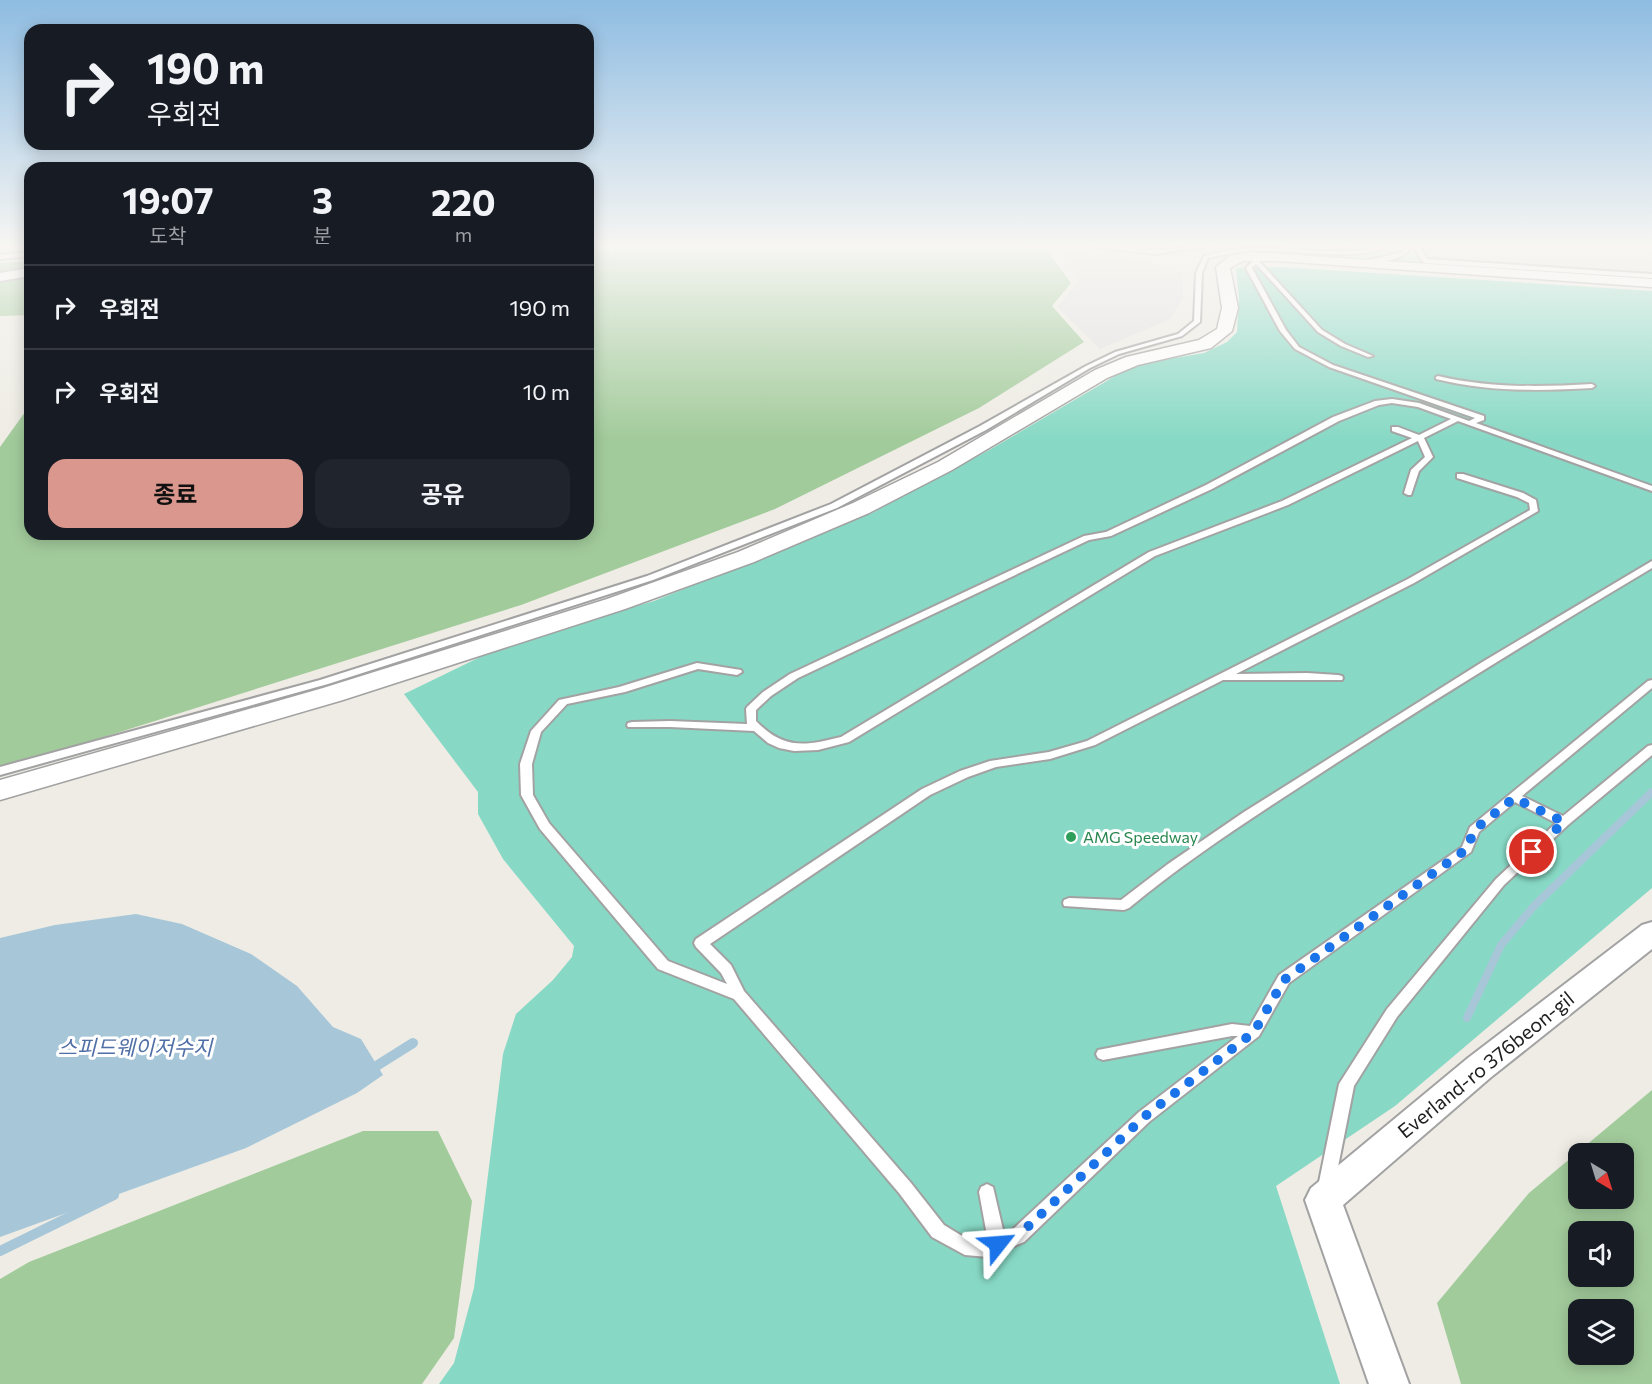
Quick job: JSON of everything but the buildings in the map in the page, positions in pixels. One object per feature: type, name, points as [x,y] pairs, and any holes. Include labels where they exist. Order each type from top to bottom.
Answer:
[{"type":"street","points":[[0,790],[333,694],[616,604],[756,553],[861,508],[945,466],[1101,374],[1132,361],[1205,344],[1224,331],[1230,310]]},
{"type":"street","name":"Everland-ro 376beon-gil","points":[[1323,1200],[1479,1068],[1652,933]]},
{"type":"street","points":[[1323,1200],[1389,1384]]},
{"type":"lane","points":[[0,771],[369,668],[650,579],[834,507],[983,428],[1088,367],[1117,353],[1180,335],[1197,322],[1198,310]]},
{"type":"lane","points":[[1271,310],[1283,331],[1297,348],[1331,366],[1481,418],[1470,423]]},
{"type":"lane","points":[[1300,310],[1320,331],[1343,345],[1370,356]]},
{"type":"lane","points":[[1438,378],[1497,389],[1526,390],[1592,386]]},
{"type":"lane","points":[[1457,419],[1285,503],[1152,554],[845,740],[813,749],[781,746],[763,737],[751,722],[751,710],[767,694],[794,676],[1088,538],[1108,534],[1199,491],[1336,419],[1377,403],[1392,401],[1419,405],[1652,489]]},
{"type":"lane","points":[[1395,429],[1420,438],[1428,457],[1414,470],[1408,493]]},
{"type":"lane","points":[[1460,476],[1520,495],[1533,502],[1534,511],[1411,581],[1090,743],[1050,755],[994,764],[963,774],[926,792],[702,943],[726,969],[739,995],[938,1231],[965,1247],[988,1249],[1018,1236],[1144,1117],[1254,1032],[1284,980],[1467,849],[1474,830],[1652,683]]},
{"type":"lane","points":[[1069,903],[1124,905],[1160,874],[1220,833],[1446,688],[1652,564]]},
{"type":"lane","points":[[737,672],[697,666],[621,690],[563,702],[536,731],[526,764],[526,795],[544,826],[663,965],[739,995]]},
{"type":"lane","points":[[1217,678],[1306,676],[1338,678]]},
{"type":"lane","points":[[632,725],[670,724],[756,728]]},
{"type":"lane","points":[[1323,1200],[1347,1084],[1392,1013],[1500,882],[1564,822],[1652,749]]},
{"type":"lane","points":[[1514,798],[1564,822]]},
{"type":"lane","points":[[1103,1054],[1232,1030],[1254,1032]]},
{"type":"lane","points":[[987,1192],[998,1244]]},
{"type":"green space","points":[[0,310],[24,310],[24,315],[0,316]]},
{"type":"green space","points":[[594,310],[1055,310],[1084,342],[979,408],[775,509],[521,605],[0,770],[0,447],[24,413],[24,540],[594,540]]},
{"type":"green space","name":"AMG Speedway","points":[[1238,310],[1652,310],[1652,888],[1395,1106],[1276,1186],[1340,1384],[439,1384],[454,1363],[474,1288],[503,1054],[516,1014],[553,980],[572,957],[574,946],[503,859],[478,814],[478,792],[404,694],[511,642],[654,601],[872,513],[991,449],[1134,365],[1204,353],[1227,342],[1237,332]]},
{"type":"green space","points":[[1652,1090],[1652,1384],[1461,1384],[1437,1303],[1529,1193],[1568,1160],[1568,1209],[1634,1209],[1634,1143],[1589,1143]]},
{"type":"green space","points":[[363,1131],[438,1131],[472,1201],[454,1338],[422,1384],[0,1384],[0,1279],[29,1262]]},
{"type":"shaded area","points":[[1060,310],[1176,310],[1170,319],[1100,349]]},
{"type":"water","name":"스피드웨이저수지","points":[[136,914],[182,924],[251,954],[297,986],[333,1027],[361,1039],[383,1075],[357,1093],[246,1148],[0,1237],[0,938],[55,925]]},
{"type":"waterway","points":[[1467,1018],[1501,945],[1534,906],[1652,792]]},
{"type":"waterway","points":[[370,1070],[413,1043]]},
{"type":"waterway","points":[[0,1251],[114,1195]]},
{"type":"place","name":"AMG Speedway","points":[[1071,837]]},
{"type":"route","points":[[998,1244],[1018,1236],[1144,1117],[1254,1032],[1284,980],[1467,849],[1474,830],[1514,798],[1564,822],[1532,852]]}]
